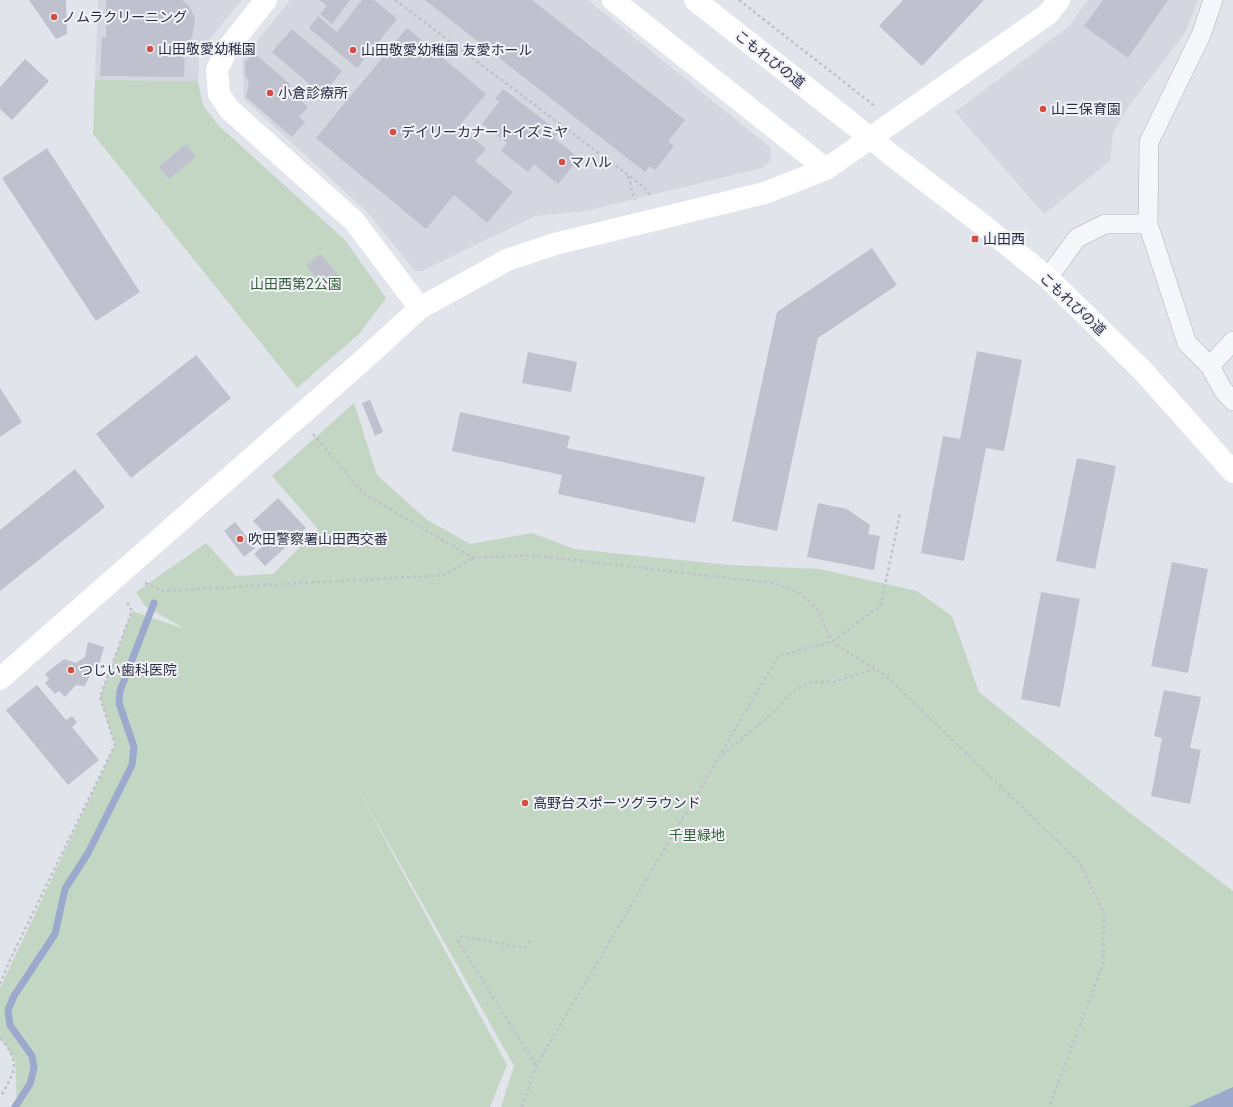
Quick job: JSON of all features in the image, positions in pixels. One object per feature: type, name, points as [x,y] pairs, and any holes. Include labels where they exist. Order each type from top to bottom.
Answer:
[{"type":"street","points":[[266,0],[223,56],[217,70],[219,94],[229,109],[354,221],[420,308]]},
{"type":"street","points":[[613,0],[826,169]]},
{"type":"street","name":"こもれびの道","points":[[695,0],[894,157],[983,225],[1048,278],[1142,370],[1233,472]]},
{"type":"street","points":[[0,678],[361,362],[420,308],[507,260],[555,244],[765,193],[826,169],[1048,14],[1059,0]]},
{"type":"street","points":[[1213,0],[1201,35],[1149,142],[1148,224],[1187,343],[1210,366],[1223,390],[1233,400]]},
{"type":"street","points":[[1048,278],[1077,238],[1105,224],[1148,224]]},
{"type":"street","points":[[1210,366],[1233,341]]},
{"type":"path","points":[[395,0],[644,187],[655,202]]},
{"type":"path","points":[[739,0],[877,108]]},
{"type":"path","points":[[628,175],[636,206]]},
{"type":"path","points":[[313,433],[363,492],[473,558]]},
{"type":"path","points":[[522,1107],[536,1066],[778,656],[832,642],[881,605],[900,513]]},
{"type":"path","points":[[141,581],[162,591],[444,574],[473,558],[530,555],[773,583],[800,594],[816,608],[832,642],[885,675],[1080,863],[1104,914],[1103,964],[1049,1107]]},
{"type":"path","points":[[0,984],[10,960],[115,745],[100,697],[132,611],[122,595]]},
{"type":"path","points":[[719,757],[768,717],[792,692],[809,682],[834,682],[874,669]]},
{"type":"path","points":[[530,941],[525,948],[462,936],[458,941],[536,1066]]},
{"type":"path","points":[[0,1038],[6,1045],[15,1061],[11,1079],[0,1097]]},
{"type":"shaded area","name":"山田敬愛幼稚園","points":[[98,0],[242,0],[210,39],[199,59],[198,81],[95,80]]},
{"type":"shaded area","points":[[290,0],[588,0],[770,147],[771,160],[762,168],[585,211],[535,216],[422,271],[415,271],[368,213],[244,99],[242,60]]},
{"type":"shaded area","name":"山三保育園","points":[[1088,0],[1198,0],[1185,33],[1129,106],[1113,133],[1110,161],[1044,214],[955,112],[1069,26]]},
{"type":"green space","name":"山田西第2公園","points":[[95,80],[198,81],[203,105],[219,126],[345,240],[386,298],[360,333],[297,388],[93,134]]},
{"type":"green space","name":"千里緑地","points":[[354,403],[377,475],[426,519],[470,544],[532,533],[574,549],[729,565],[819,569],[917,591],[952,616],[979,692],[1130,813],[1233,891],[1233,1107],[501,1107],[514,1066],[355,784],[507,1065],[490,1107],[17,1107],[15,1061],[6,1045],[0,1038],[0,988],[115,745],[100,697],[132,611],[185,629],[145,606],[136,592],[206,543],[236,576],[273,574],[318,529],[272,476]]},
{"type":"water","points":[[1233,1087],[1233,1107],[1189,1107]]},
{"type":"building","name":"ノムラクリーニング","points":[[29,0],[66,0],[67,34],[56,39]]},
{"type":"building","name":"山田敬愛幼稚園","points":[[106,0],[182,0],[190,7],[195,19],[192,37],[185,46],[184,77],[100,76],[102,37],[106,38]]},
{"type":"building","points":[[319,0],[350,0],[332,24],[320,14],[327,6]]},
{"type":"building","name":"山田敬愛幼稚園 友愛ホール","points":[[362,0],[374,0],[397,19],[357,68],[309,28],[318,16],[337,32]]},
{"type":"building","points":[[425,0],[532,0],[685,120],[668,141],[674,146],[655,170],[649,166],[645,172]]},
{"type":"building","points":[[903,0],[984,0],[922,66],[879,26]]},
{"type":"building","points":[[1103,0],[1168,0],[1128,58],[1084,26]]},
{"type":"building","name":"デイリーカナートイズミヤ","points":[[407,28],[486,94],[459,126],[486,149],[475,161],[513,192],[487,223],[454,195],[426,229],[316,138]]},
{"type":"building","points":[[292,29],[342,71],[322,95],[272,52]]},
{"type":"building","name":"小倉診療所","points":[[254,53],[291,85],[288,89],[308,107],[299,117],[305,122],[292,137],[246,97],[249,83],[245,74],[245,62]]},
{"type":"building","points":[[25,59],[49,81],[12,120],[0,109],[0,87]]},
{"type":"building","points":[[503,89],[559,132],[554,138],[579,158],[558,184],[534,164],[528,172],[501,151],[507,143],[482,124],[499,102],[495,99]]},
{"type":"building","points":[[186,144],[196,157],[169,179],[159,167]]},
{"type":"building","points":[[47,148],[140,292],[96,321],[2,178]]},
{"type":"building","points":[[872,248],[897,285],[818,338],[777,531],[732,521],[777,312]]},
{"type":"building","points":[[320,254],[341,278],[327,290],[306,266]]},
{"type":"building","points":[[977,351],[1022,360],[1004,451],[986,448],[964,561],[921,553],[943,436],[960,439]]},
{"type":"building","points":[[528,352],[577,362],[571,392],[522,383]]},
{"type":"building","points":[[196,355],[231,398],[131,478],[96,434]]},
{"type":"building","points":[[0,388],[22,422],[0,437]]},
{"type":"building","points":[[370,400],[383,432],[375,436],[362,403]]},
{"type":"building","points":[[460,412],[570,436],[567,448],[705,477],[695,523],[558,494],[562,475],[452,451]]},
{"type":"building","points":[[1077,458],[1116,466],[1095,569],[1056,561]]},
{"type":"building","points":[[75,469],[105,507],[0,591],[0,530]]},
{"type":"building","points":[[278,498],[306,528],[265,566],[254,554],[270,539],[253,521]]},
{"type":"building","points":[[818,503],[847,509],[870,525],[868,534],[880,536],[874,570],[807,557]]},
{"type":"building","name":"吹田警察署山田西交番","points":[[235,522],[255,548],[244,557],[224,531]]},
{"type":"building","points":[[1172,562],[1208,569],[1188,673],[1151,666]]},
{"type":"building","points":[[1041,592],[1080,599],[1060,707],[1021,699]]},
{"type":"building","name":"つじい歯科医院","points":[[88,642],[104,647],[99,665],[95,664],[85,686],[76,685],[65,697],[59,691],[55,694],[45,683],[49,679],[45,674],[64,659],[76,663],[85,657]]},
{"type":"building","points":[[37,685],[66,720],[72,716],[77,722],[72,727],[99,760],[68,785],[6,710]]},
{"type":"building","points":[[1164,690],[1201,697],[1190,748],[1201,750],[1190,804],[1151,796],[1162,738],[1154,736]]},
{"type":"waterway","points":[[15,1107],[30,1084],[34,1068],[32,1056],[10,1025],[8,1010],[14,996],[55,934],[65,889],[88,853],[132,765],[134,747],[119,703],[120,691],[154,603]]},
{"type":"place","name":"ノムラクリーニング","points":[[54,17]]},
{"type":"place","name":"山田敬愛幼稚園","points":[[150,49]]},
{"type":"place","name":"山田敬愛幼稚園 友愛ホール","points":[[353,50]]},
{"type":"place","name":"小倉診療所","points":[[270,93]]},
{"type":"place","name":"山三保育園","points":[[1043,109]]},
{"type":"place","name":"デイリーカナートイズミヤ","points":[[393,132]]},
{"type":"place","name":"マハル","points":[[562,162]]},
{"type":"place","name":"山田西","points":[[975,239]]},
{"type":"place","name":"吹田警察署山田西交番","points":[[240,539]]},
{"type":"place","name":"つじい歯科医院","points":[[71,670]]},
{"type":"place","name":"高野台スポーツグラウンド","points":[[525,803]]}]
